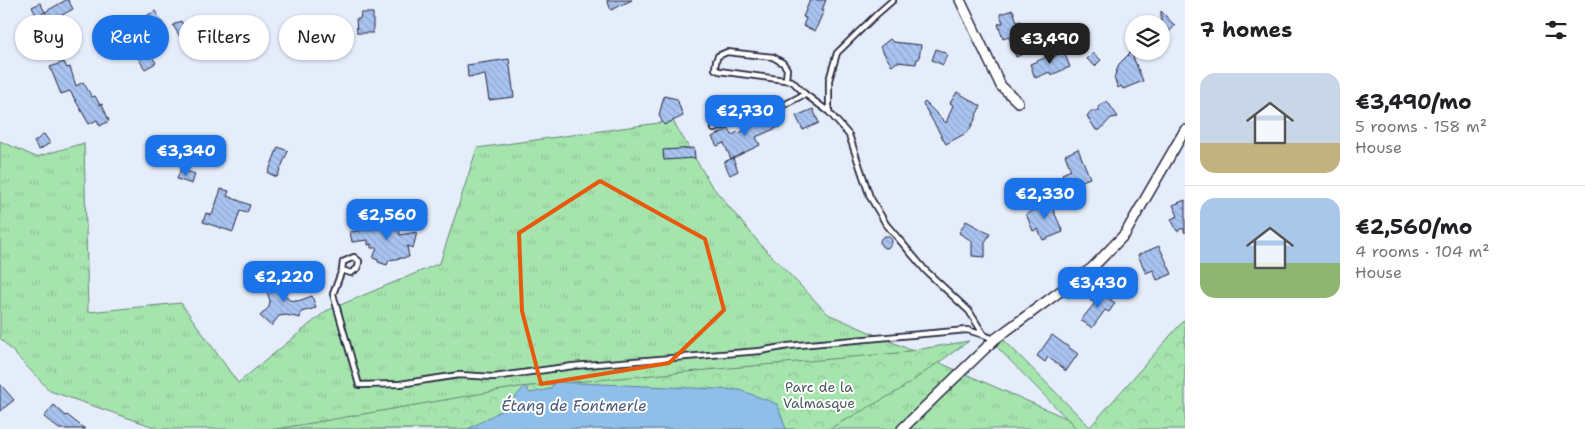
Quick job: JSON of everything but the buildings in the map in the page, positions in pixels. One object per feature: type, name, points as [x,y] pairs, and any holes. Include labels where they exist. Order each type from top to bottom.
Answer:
[{"type":"street","points":[[960,0],[1000,86],[1018,102]]},
{"type":"street","points":[[902,429],[995,339],[1092,268],[1125,234],[1185,130]]},
{"type":"lane","points":[[828,112],[829,80],[837,53],[876,14],[893,0]]},
{"type":"lane","points":[[786,79],[787,69],[783,63],[773,57],[727,52],[718,56],[716,61],[715,69],[719,71],[792,80],[805,94],[828,112],[849,135],[870,197],[886,224],[926,271],[969,311],[984,335]]},
{"type":"lane","points":[[714,130],[778,108],[805,94]]},
{"type":"lane","points":[[342,270],[333,294],[359,385],[400,384],[459,375],[494,377],[573,366],[760,351],[788,346],[967,330],[995,339]]},
{"type":"highlighted area","points":[[600,181],[705,239],[724,310],[669,363],[541,384],[522,311],[519,233]]},
{"type":"green space","points":[[673,121],[711,185],[761,245],[828,314],[1089,428],[786,429],[649,386],[556,382],[550,389],[506,408],[468,429],[160,429],[50,391],[0,338],[0,141],[36,157],[84,143],[88,312],[181,303],[238,383],[326,311],[440,263],[477,148]]},
{"type":"green space","points":[[1185,319],[1185,429],[1077,429],[996,346],[1004,340],[1090,427]]},
{"type":"green space","name":"Parc de la Valmasque","points":[[969,341],[898,391],[829,429],[277,429],[519,387],[897,353]]},
{"type":"water","name":"Étang de Fontmerle","points":[[555,382],[740,390],[777,404],[786,429],[468,429],[506,408],[525,386],[530,393],[550,389]]}]
